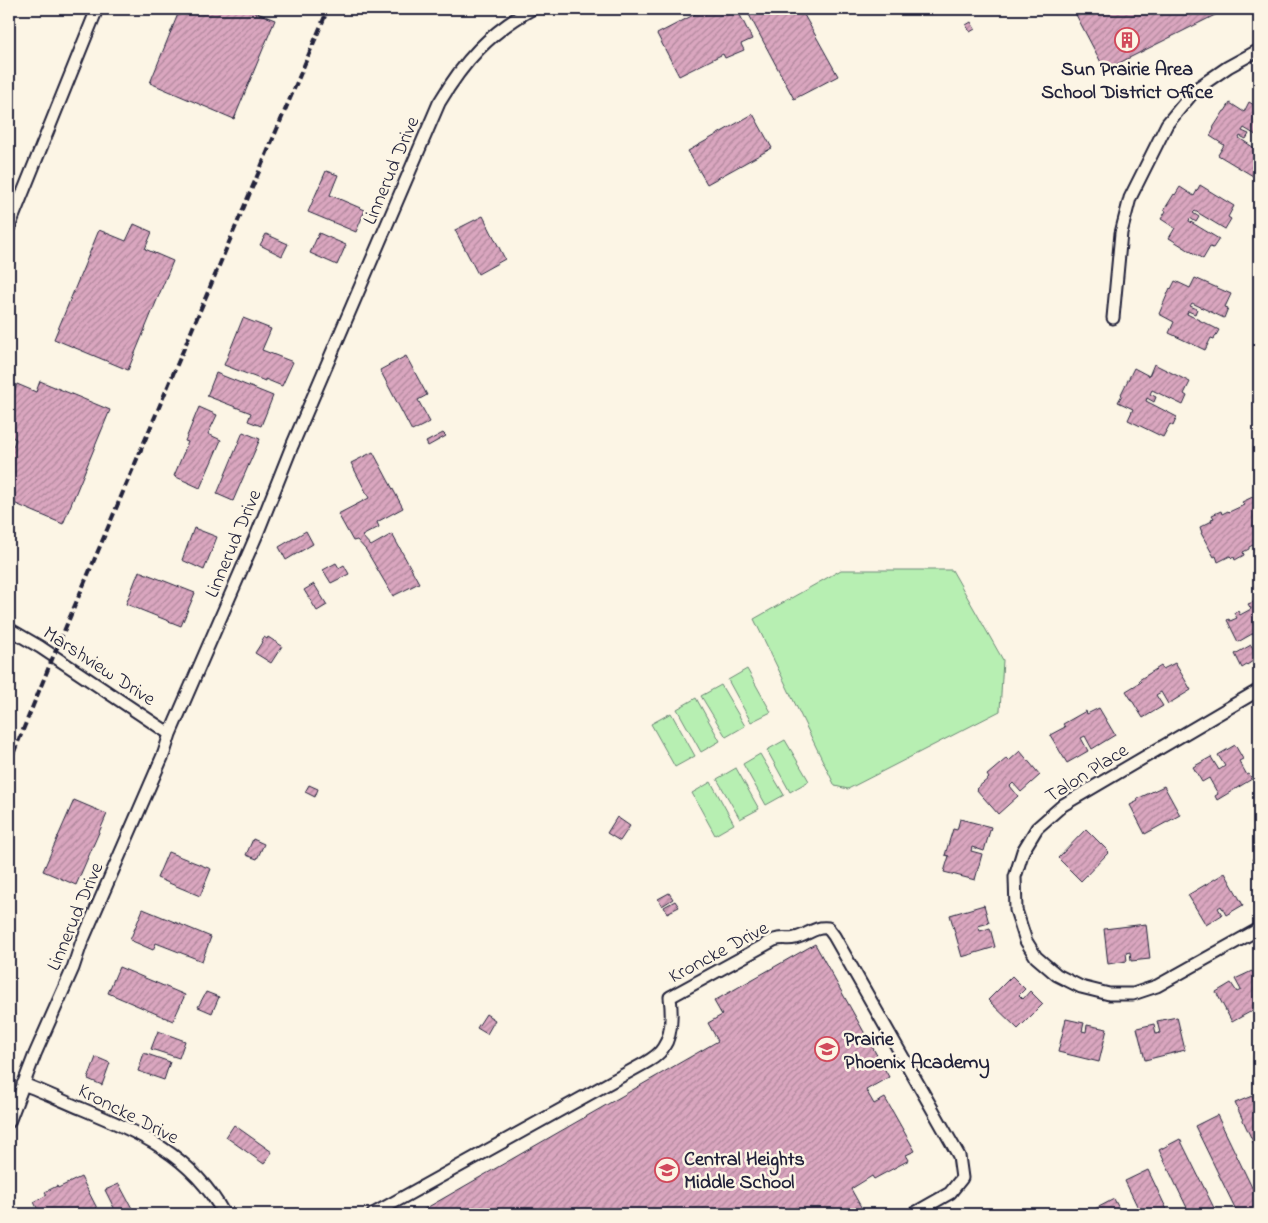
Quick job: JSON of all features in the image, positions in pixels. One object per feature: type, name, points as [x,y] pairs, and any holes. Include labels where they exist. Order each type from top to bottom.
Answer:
[{"type":"street","points":[[9,228],[97,9]]},
{"type":"street","name":"Linnerud Drive","points":[[9,1122],[35,1054],[73,968],[81,944],[439,103],[459,71],[484,42],[503,27],[532,9]]},
{"type":"street","points":[[1113,318],[1121,233],[1130,198],[1167,124],[1196,88],[1259,50]]},
{"type":"street","name":"Marshview Drive","points":[[9,629],[40,647],[170,734]]},
{"type":"street","name":"Talon Place","points":[[1259,690],[1063,805],[1037,828],[1023,851],[1015,877],[1016,910],[1026,941],[1036,957],[1057,975],[1081,987],[1109,994],[1133,994],[1157,986],[1259,929]]},
{"type":"street","name":"Kroncke Drive","points":[[373,1214],[659,1054],[670,1031],[672,1014],[670,997],[774,940],[796,938],[815,929],[823,928],[828,928],[834,936],[959,1156],[962,1178],[950,1193],[917,1213]]},
{"type":"street","name":"Kroncke Drive","points":[[23,1084],[103,1117],[145,1137],[166,1150],[183,1162],[196,1175],[224,1214]]},
{"type":"green space","points":[[841,570],[952,570],[1003,660],[1000,711],[848,789],[835,786],[754,619]]},
{"type":"green space","points":[[747,669],[771,712],[751,722],[728,680]]},
{"type":"green space","points":[[721,685],[745,726],[726,737],[701,696]]},
{"type":"green space","points":[[696,698],[720,741],[701,752],[677,709]]},
{"type":"green space","points":[[671,713],[695,756],[675,767],[651,724]]},
{"type":"green space","points":[[785,740],[809,781],[790,792],[767,750]]},
{"type":"green space","points":[[760,754],[784,795],[766,805],[743,764]]},
{"type":"green space","points":[[736,768],[759,809],[740,819],[717,779]]},
{"type":"green space","points":[[711,782],[734,824],[715,835],[692,793]]},
{"type":"building","points":[[180,9],[247,9],[275,20],[234,119],[150,83]]},
{"type":"building","points":[[705,9],[737,9],[752,39],[741,44],[744,50],[725,58],[723,54],[679,76],[657,34]]},
{"type":"building","points":[[746,9],[810,9],[803,13],[838,76],[794,99]]},
{"type":"building","name":"Sun Prairie Area School District Office","points":[[1073,9],[1227,9],[1105,70]]},
{"type":"building","points":[[971,22],[975,29],[970,32],[966,25]]},
{"type":"building","points":[[1249,102],[1259,108],[1259,137],[1244,128],[1242,131],[1249,134],[1246,139],[1240,136],[1239,138],[1259,151],[1259,164],[1253,176],[1218,155],[1224,145],[1210,136],[1213,128],[1230,103],[1244,112]]},
{"type":"building","points":[[753,114],[772,148],[707,184],[688,151]]},
{"type":"building","points":[[326,171],[338,175],[330,195],[365,210],[356,232],[308,212]]},
{"type":"building","points":[[1200,185],[1234,206],[1228,217],[1231,219],[1225,229],[1195,211],[1193,213],[1199,217],[1196,222],[1190,218],[1189,221],[1219,239],[1213,248],[1210,247],[1203,259],[1169,238],[1175,228],[1161,219],[1166,211],[1164,210],[1180,187],[1194,196]]},
{"type":"building","points":[[483,216],[505,259],[478,274],[455,230]]},
{"type":"building","points":[[134,224],[152,232],[145,249],[173,261],[128,370],[54,339],[99,230],[126,241]]},
{"type":"building","points":[[319,233],[346,245],[337,265],[310,253]]},
{"type":"building","points":[[266,234],[288,244],[282,256],[260,245]]},
{"type":"building","points":[[1195,278],[1231,294],[1225,307],[1228,308],[1224,318],[1192,303],[1190,306],[1197,309],[1195,314],[1188,311],[1187,314],[1219,330],[1214,339],[1211,338],[1205,350],[1169,333],[1174,322],[1159,314],[1175,281],[1190,288]]},
{"type":"building","points":[[243,318],[271,329],[262,350],[293,362],[282,386],[224,365]]},
{"type":"building","points":[[406,356],[427,395],[418,400],[430,422],[412,431],[380,370]]},
{"type":"building","points":[[1154,364],[1190,382],[1184,394],[1187,396],[1183,405],[1152,390],[1150,394],[1156,397],[1154,402],[1147,398],[1146,401],[1177,417],[1173,426],[1170,424],[1163,437],[1128,420],[1133,409],[1118,402],[1134,368],[1149,376]]},
{"type":"building","points":[[216,373],[273,396],[261,426],[248,421],[251,413],[207,396]]},
{"type":"building","points":[[40,381],[110,410],[63,524],[9,501],[9,456],[16,439],[9,436],[9,404],[17,384],[36,392]]},
{"type":"building","points":[[199,407],[217,415],[208,434],[221,440],[200,488],[174,476],[188,442],[185,441]]},
{"type":"building","points":[[243,432],[260,439],[233,501],[217,494]]},
{"type":"building","points":[[443,433],[446,436],[428,446],[426,442]]},
{"type":"building","points":[[373,452],[403,508],[377,522],[379,527],[362,536],[371,546],[392,534],[419,583],[393,596],[366,550],[357,540],[353,541],[338,514],[369,498],[351,463]]},
{"type":"building","points":[[1259,494],[1259,542],[1249,547],[1249,549],[1243,552],[1244,555],[1235,560],[1234,557],[1230,556],[1218,562],[1201,533],[1200,527],[1212,521],[1211,519],[1214,518],[1212,515],[1221,511],[1222,514],[1229,512],[1244,505],[1242,502]]},
{"type":"building","points":[[194,528],[217,537],[204,570],[182,560]]},
{"type":"building","points":[[306,531],[313,544],[286,560],[279,547]]},
{"type":"building","points":[[336,563],[339,568],[344,565],[349,574],[331,583],[323,570]]},
{"type":"building","points":[[139,571],[195,593],[181,626],[126,604]]},
{"type":"building","points":[[314,584],[327,605],[317,611],[304,590]]},
{"type":"building","points":[[1253,602],[1256,608],[1259,607],[1259,630],[1238,642],[1227,620],[1229,619],[1230,621],[1237,618],[1234,613],[1238,611],[1240,615],[1251,609],[1248,604]]},
{"type":"building","points":[[264,637],[267,639],[268,637],[282,646],[271,663],[255,653]]},
{"type":"building","points":[[1251,645],[1258,658],[1242,668],[1235,654]]},
{"type":"building","points":[[1175,663],[1191,690],[1168,704],[1161,692],[1156,695],[1163,706],[1143,718],[1126,691],[1161,666],[1163,669]]},
{"type":"building","points":[[1099,708],[1115,735],[1092,749],[1085,736],[1081,738],[1088,751],[1067,763],[1050,735],[1065,727],[1063,724],[1086,711],[1087,714]]},
{"type":"building","points":[[1235,745],[1243,759],[1239,761],[1247,775],[1249,774],[1252,779],[1217,800],[1215,796],[1218,794],[1209,778],[1202,782],[1193,767],[1211,757],[1219,770],[1225,766],[1218,755]]},
{"type":"building","points":[[1020,751],[1040,775],[1021,792],[1013,783],[1010,786],[1018,796],[998,814],[976,789],[989,778],[987,775],[1007,758],[1009,761]]},
{"type":"building","points":[[309,785],[318,789],[315,797],[305,792]]},
{"type":"building","points":[[1164,786],[1180,815],[1145,834],[1130,805],[1138,801],[1137,799]]},
{"type":"building","points":[[74,800],[107,814],[76,885],[43,871]]},
{"type":"building","points":[[617,817],[630,826],[620,841],[607,833]]},
{"type":"building","points":[[960,819],[991,827],[984,851],[972,847],[971,851],[982,854],[975,880],[944,872],[949,856],[945,855],[953,829],[957,830]]},
{"type":"building","points":[[1086,829],[1109,852],[1081,881],[1058,858]]},
{"type":"building","points":[[253,839],[264,844],[257,859],[246,855]]},
{"type":"building","points":[[168,852],[211,869],[200,896],[157,878]]},
{"type":"building","points":[[1259,854],[1259,871],[1252,859]]},
{"type":"building","points":[[1225,873],[1243,905],[1226,915],[1221,906],[1218,908],[1222,915],[1206,925],[1188,895]]},
{"type":"building","points":[[669,893],[673,899],[662,906],[658,899]]},
{"type":"building","points":[[675,901],[679,907],[667,913],[664,907]]},
{"type":"building","points":[[984,905],[989,923],[978,926],[980,931],[990,928],[995,947],[962,957],[950,915]]},
{"type":"building","points":[[143,909],[211,937],[202,961],[156,943],[153,950],[130,940]]},
{"type":"building","points":[[1146,924],[1150,959],[1131,961],[1130,952],[1126,953],[1127,961],[1108,964],[1104,929]]},
{"type":"building","points":[[815,944],[889,1077],[866,1090],[874,1104],[885,1098],[915,1151],[906,1155],[909,1160],[874,1179],[872,1176],[851,1189],[865,1214],[416,1214],[718,1041],[708,1023],[722,1015],[714,1001]]},
{"type":"building","points":[[119,967],[185,995],[173,1021],[108,993]]},
{"type":"building","points":[[1252,971],[1259,984],[1259,1007],[1232,1022],[1216,992],[1231,983],[1237,992],[1241,990],[1235,979]]},
{"type":"building","points":[[1012,976],[1025,989],[1019,995],[1023,999],[1030,991],[1043,1004],[1018,1029],[988,1000]]},
{"type":"building","points":[[206,992],[219,997],[212,1013],[198,1007]]},
{"type":"building","points":[[486,1014],[495,1020],[487,1034],[477,1028]]},
{"type":"building","points":[[1177,1017],[1185,1050],[1145,1060],[1137,1028],[1154,1024],[1156,1034],[1160,1033],[1157,1021]]},
{"type":"building","points":[[1066,1019],[1084,1023],[1082,1031],[1086,1032],[1087,1025],[1107,1029],[1099,1062],[1058,1052]]},
{"type":"building","points":[[158,1031],[185,1041],[179,1058],[151,1049]]},
{"type":"building","points":[[144,1053],[170,1062],[164,1080],[138,1071]]},
{"type":"building","points":[[96,1057],[110,1063],[102,1085],[88,1079]]},
{"type":"building","points":[[1252,1096],[1259,1112],[1259,1155],[1235,1103]]},
{"type":"building","points":[[1217,1115],[1259,1202],[1259,1214],[1238,1214],[1195,1126]]},
{"type":"building","points":[[234,1125],[272,1152],[264,1164],[226,1137]]},
{"type":"building","points":[[1180,1139],[1217,1214],[1190,1214],[1159,1150]]},
{"type":"building","points":[[1148,1170],[1169,1214],[1141,1214],[1125,1181]]},
{"type":"building","points":[[81,1177],[100,1214],[40,1214],[34,1202],[47,1195],[45,1192]]},
{"type":"building","points":[[119,1184],[135,1214],[117,1214],[105,1190]]},
{"type":"building","points":[[1114,1199],[1122,1214],[1095,1214],[1093,1210]]},
{"type":"railway","points":[[9,764],[328,9]]},
{"type":"place","name":"Sun Prairie Area School District Office","points":[[1127,40]]},
{"type":"place","name":"Prairie Phoenix Academy","points":[[827,1049]]},
{"type":"place","name":"Central Heights Middle School","points":[[667,1170]]}]
